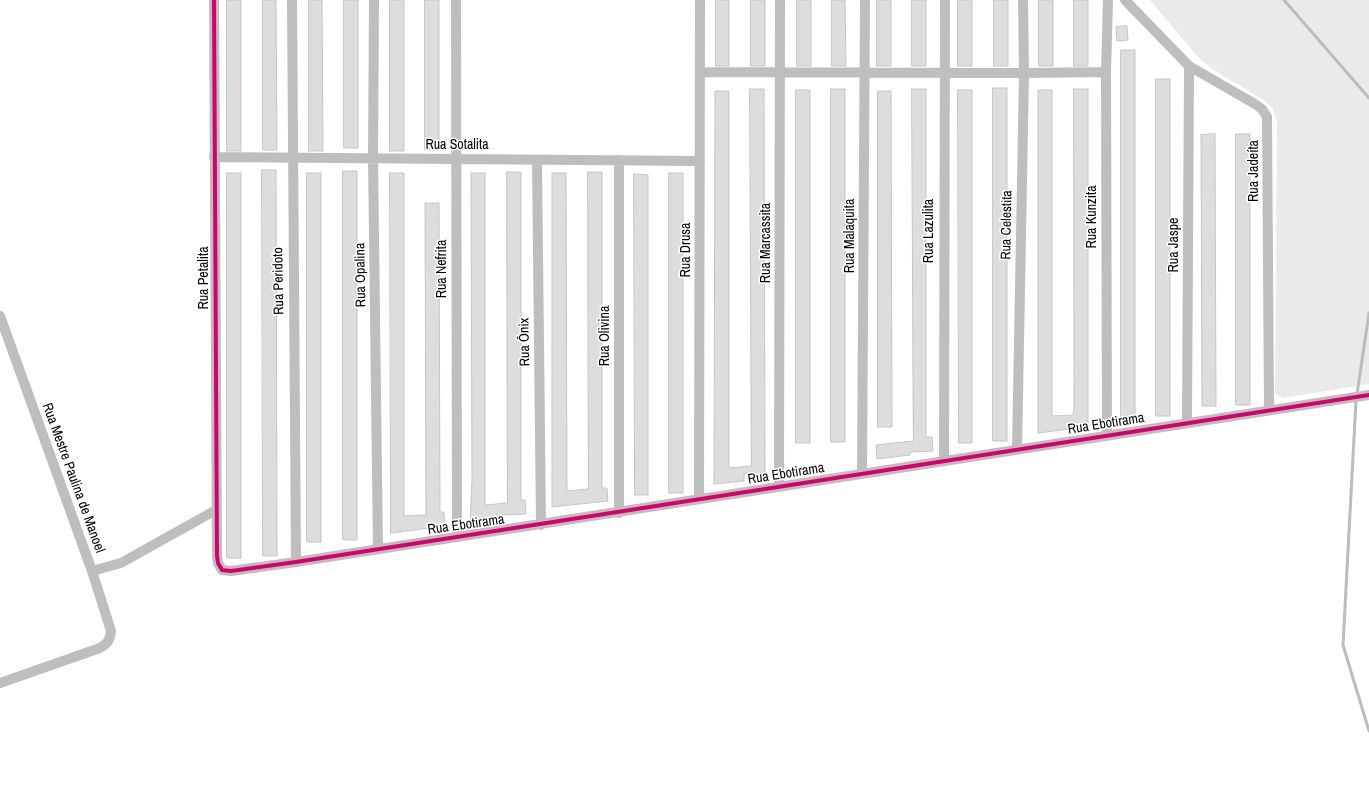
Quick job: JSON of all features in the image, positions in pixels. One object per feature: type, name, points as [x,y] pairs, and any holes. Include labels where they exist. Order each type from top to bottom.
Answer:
[{"type":"street","name":"Rua Petalita","points":[[214,0],[217,556]]},
{"type":"street","name":"Rua Peridoto","points":[[292,0],[296,562]]},
{"type":"street","name":"Rua Opalina","points":[[374,0],[373,158],[378,549]]},
{"type":"street","name":"Rua Nefrita","points":[[456,0],[455,159],[457,537]]},
{"type":"street","name":"Rua Drusa","points":[[700,0],[700,499]]},
{"type":"street","name":"Rua Marcassita","points":[[779,487],[780,0]]},
{"type":"street","name":"Rua Malaquita","points":[[862,473],[865,0]]},
{"type":"street","name":"Rua Lazulita","points":[[944,0],[944,461]]},
{"type":"street","name":"Rua Celestita","points":[[1017,450],[1024,73],[1023,0]]},
{"type":"street","name":"Rua Kunzita","points":[[1107,434],[1106,72],[1108,0]]},
{"type":"street","name":"Rua Jadeíta","points":[[1125,0],[1189,66],[1256,104],[1262,109],[1267,117],[1268,410]]},
{"type":"street","name":"Rua Jaspe","points":[[1187,423],[1189,66]]},
{"type":"street","points":[[700,72],[1106,72]]},
{"type":"street","name":"Rua Sotalita","points":[[214,157],[700,161]]},
{"type":"street","name":"Rua Ônix","points":[[537,160],[541,525]]},
{"type":"street","name":"Rua Olivina","points":[[619,160],[619,513]]},
{"type":"street","name":"Rua Mestre Paulina de Manoel","points":[[0,316],[92,571],[111,631],[110,638],[107,643],[100,648],[0,683]]},
{"type":"street","name":"Rua Ebotirama","points":[[217,556],[219,567],[227,572],[619,513],[862,473],[1017,450],[1107,434],[1369,395]]},
{"type":"street","points":[[92,571],[121,562],[216,510]]},
{"type":"shaded area","points":[[1150,0],[1369,0],[1369,384],[1283,398],[1275,394],[1277,122],[1273,109],[1265,101],[1212,69],[1198,57]]},
{"type":"building","points":[[227,0],[241,0],[241,151],[227,151]]},
{"type":"building","points":[[263,0],[276,0],[277,150],[263,150]]},
{"type":"building","points":[[309,0],[322,0],[323,151],[309,151]]},
{"type":"building","points":[[344,0],[358,0],[358,148],[344,148]]},
{"type":"building","points":[[390,0],[404,0],[404,151],[390,151]]},
{"type":"building","points":[[425,0],[439,0],[439,150],[425,150]]},
{"type":"building","points":[[716,0],[729,0],[729,66],[716,66]]},
{"type":"building","points":[[751,0],[765,0],[765,66],[751,66]]},
{"type":"building","points":[[797,0],[811,0],[811,66],[797,66]]},
{"type":"building","points":[[832,0],[845,0],[846,66],[832,66]]},
{"type":"building","points":[[877,0],[891,0],[891,66],[877,66]]},
{"type":"building","points":[[912,0],[926,0],[926,66],[912,66]]},
{"type":"building","points":[[958,0],[972,0],[972,66],[958,66]]},
{"type":"building","points":[[994,0],[1008,0],[1008,66],[994,66]]},
{"type":"building","points":[[1039,0],[1053,0],[1053,66],[1039,66]]},
{"type":"building","points":[[1074,0],[1088,0],[1088,66],[1074,66]]},
{"type":"building","points":[[1127,26],[1128,40],[1117,41],[1116,27]]},
{"type":"building","points":[[1121,50],[1135,50],[1135,419],[1121,419]]},
{"type":"building","points":[[1156,79],[1170,79],[1170,416],[1156,416]]},
{"type":"building","points":[[993,88],[1007,88],[1007,441],[993,441]]},
{"type":"building","points":[[750,89],[764,89],[765,474],[744,474],[744,481],[714,484],[715,91],[729,91],[729,468],[751,466]]},
{"type":"building","points":[[831,89],[845,89],[845,442],[831,442]]},
{"type":"building","points":[[912,89],[926,89],[926,437],[932,437],[933,451],[910,452],[910,455],[877,459],[876,445],[913,441]]},
{"type":"building","points":[[1074,89],[1088,89],[1088,426],[1070,426],[1070,429],[1038,433],[1038,90],[1052,90],[1052,416],[1073,415],[1074,407]]},
{"type":"building","points":[[796,90],[810,90],[810,443],[796,443]]},
{"type":"building","points":[[958,90],[972,90],[972,443],[959,443]]},
{"type":"building","points":[[878,91],[891,91],[892,427],[878,427]]},
{"type":"building","points":[[1215,134],[1216,406],[1202,406],[1201,135]]},
{"type":"building","points":[[1236,134],[1250,134],[1250,405],[1236,405]]},
{"type":"building","points":[[262,170],[276,170],[277,556],[263,556]]},
{"type":"building","points":[[343,171],[357,171],[357,540],[343,540]]},
{"type":"building","points":[[507,172],[521,172],[521,500],[525,500],[526,514],[502,515],[502,518],[481,519],[481,521],[470,522],[472,479],[471,173],[485,173],[485,505],[507,503]]},
{"type":"building","points":[[588,172],[602,172],[602,488],[607,488],[608,501],[552,507],[552,173],[566,173],[567,491],[588,489]]},
{"type":"building","points":[[227,173],[241,173],[241,558],[227,558]]},
{"type":"building","points":[[307,173],[321,173],[321,542],[307,542]]},
{"type":"building","points":[[390,173],[404,173],[404,516],[426,515],[425,203],[439,203],[440,512],[444,512],[445,526],[391,533]]},
{"type":"building","points":[[669,173],[683,173],[683,493],[669,493]]},
{"type":"building","points":[[634,174],[648,175],[648,495],[635,495]]},
{"type":"waterway","points":[[1284,0],[1369,98]]},
{"type":"waterway","points":[[1357,394],[1369,313]]},
{"type":"waterway","points":[[1356,400],[1343,645],[1369,731]]},
{"type":"cycle path","points":[[214,0],[217,556],[218,563],[222,570],[231,571],[296,562],[1369,395]]}]
